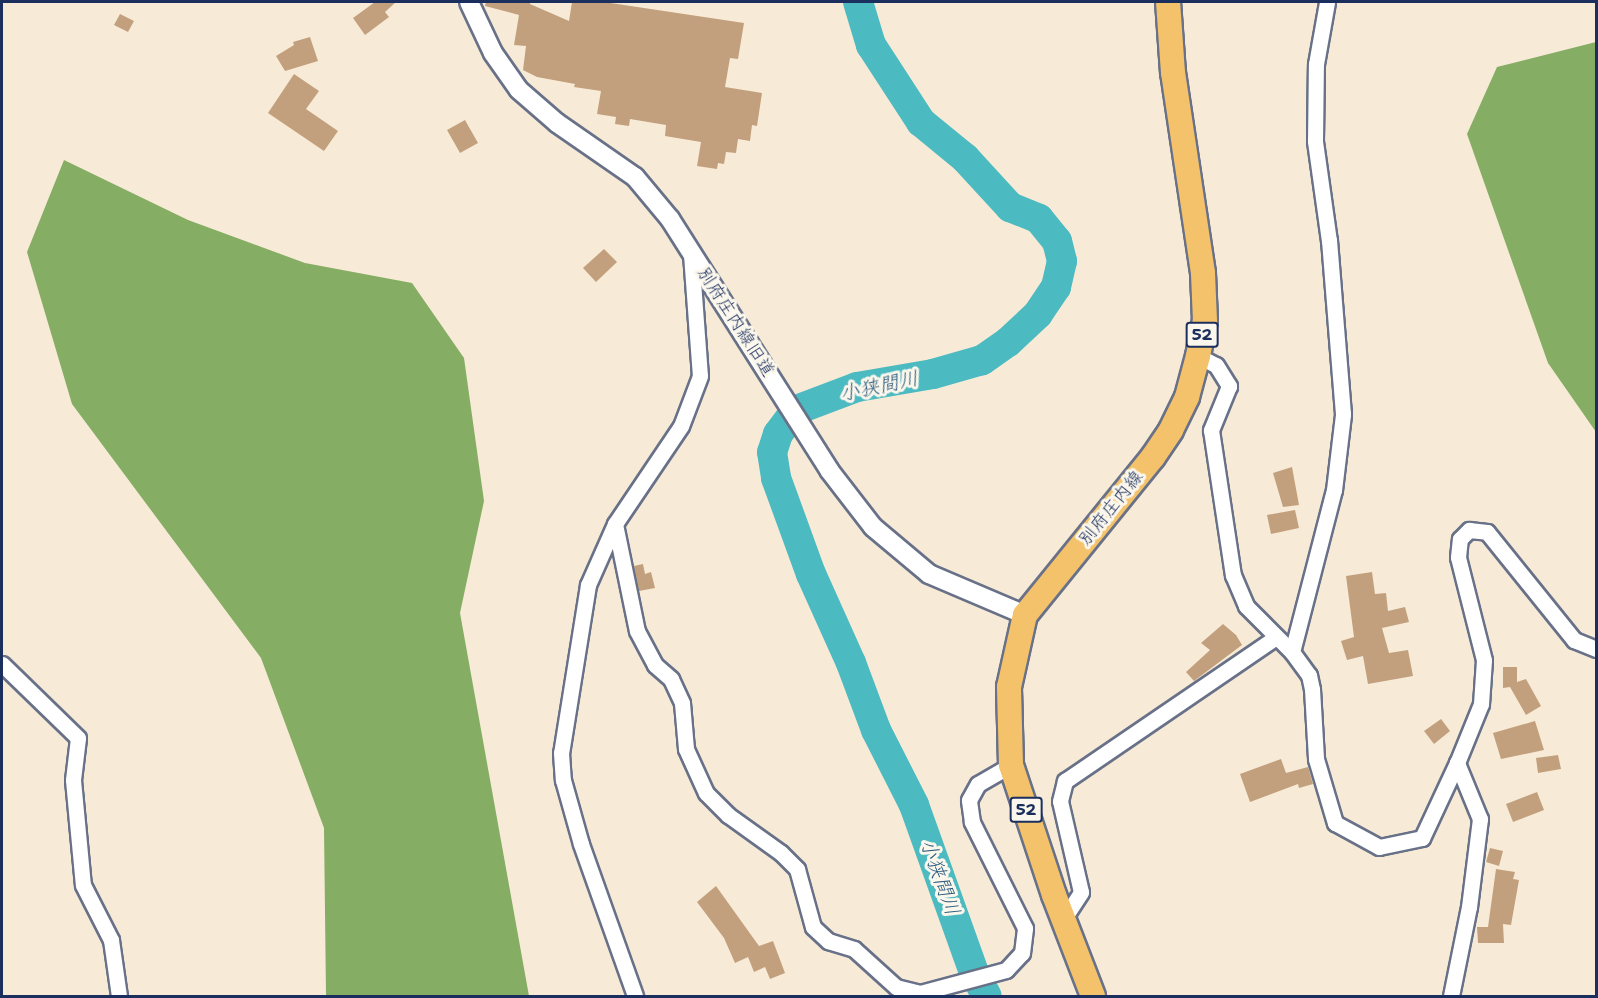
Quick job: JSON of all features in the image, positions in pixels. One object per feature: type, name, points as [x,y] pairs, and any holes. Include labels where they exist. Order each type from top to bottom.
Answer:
[{"type":"main road","name":"別府庄内線","points":[[1093,996],[1064,920],[1011,765],[1010,687],[1025,615],[1153,457],[1172,430],[1187,397],[1198,356],[1205,321],[1203,273],[1173,73],[1168,2]]},
{"type":"street","name":"別府庄内線旧道","points":[[469,2],[493,53],[519,90],[557,123],[635,177],[670,219],[829,470],[873,527],[929,574],[1025,615]]},
{"type":"street","points":[[1292,652],[1334,490],[1342,414],[1329,241],[1316,141],[1316,64],[1327,2]]},
{"type":"street","points":[[634,996],[581,844],[563,780],[561,753],[588,585],[615,524],[681,426],[700,376],[691,254]]},
{"type":"street","points":[[1198,356],[1216,365],[1229,386],[1211,430],[1233,575],[1246,606],[1292,652],[1309,675],[1316,759],[1335,823],[1379,847],[1422,838],[1457,763],[1481,704],[1484,660],[1458,557],[1460,539],[1469,530],[1487,532],[1575,640],[1596,649]]},
{"type":"street","points":[[615,524],[637,631],[655,665],[671,679],[682,704],[686,749],[706,793],[728,815],[781,853],[797,869],[813,927],[828,942],[854,950],[896,987],[920,993],[1006,970],[1022,953],[1025,928],[972,822],[969,800],[978,784],[1011,765]]},
{"type":"street","points":[[1064,920],[1081,892],[1060,801],[1065,781],[1276,637]]},
{"type":"street","points":[[2,664],[78,738],[73,780],[83,885],[111,940],[119,996]]},
{"type":"street","points":[[1451,996],[1469,908],[1480,819],[1457,763]]},
{"type":"green space","points":[[1596,42],[1596,432],[1548,363],[1467,134],[1497,67]]},
{"type":"green space","points":[[64,160],[188,220],[305,263],[412,283],[464,358],[484,501],[460,613],[529,996],[326,996],[324,828],[261,658],[72,404],[27,252]]},
{"type":"building","points":[[375,2],[396,2],[385,12],[389,17],[365,35],[353,18]]},
{"type":"building","points":[[486,2],[530,2],[569,21],[572,2],[604,2],[744,23],[738,59],[730,58],[725,87],[762,93],[757,126],[752,125],[750,141],[738,139],[736,153],[726,152],[724,164],[718,163],[717,169],[697,166],[701,142],[665,136],[666,125],[630,119],[629,126],[615,124],[616,117],[597,114],[601,91],[574,87],[575,84],[537,77],[523,70],[526,46],[514,45],[519,15],[485,6]]},
{"type":"building","points":[[120,14],[134,21],[128,32],[114,25]]},
{"type":"building","points":[[310,37],[318,61],[285,71],[276,56],[294,45],[293,42]]},
{"type":"building","points":[[294,74],[319,91],[306,109],[338,131],[324,151],[268,113]]},
{"type":"building","points":[[465,120],[478,143],[460,153],[447,130]]},
{"type":"building","points":[[604,249],[617,262],[596,282],[583,268]]},
{"type":"building","points":[[1292,467],[1299,505],[1283,507],[1273,473]]},
{"type":"building","points":[[1295,510],[1299,528],[1271,534],[1267,515]]},
{"type":"building","points":[[643,564],[645,574],[651,572],[655,588],[639,591],[634,566]]},
{"type":"building","points":[[1372,572],[1375,594],[1386,593],[1388,611],[1405,607],[1409,622],[1382,628],[1389,653],[1408,650],[1413,676],[1368,684],[1363,656],[1347,660],[1341,641],[1354,637],[1346,576]]},
{"type":"building","points":[[1223,624],[1236,635],[1242,645],[1194,681],[1186,672],[1210,650],[1201,643]]},
{"type":"building","points":[[1503,667],[1517,667],[1517,682],[1526,679],[1541,706],[1526,715],[1510,687],[1503,688]]},
{"type":"building","points":[[1441,719],[1450,731],[1434,744],[1424,731]]},
{"type":"building","points":[[1535,721],[1544,750],[1501,759],[1493,733]]},
{"type":"building","points":[[1558,755],[1561,769],[1538,773],[1536,758]]},
{"type":"building","points":[[1281,759],[1286,773],[1308,767],[1313,784],[1299,788],[1298,784],[1250,802],[1240,774]]},
{"type":"building","points":[[1537,792],[1544,810],[1513,822],[1506,804]]},
{"type":"building","points":[[1490,848],[1503,851],[1499,866],[1486,862]]},
{"type":"building","points":[[1496,869],[1515,872],[1513,879],[1519,880],[1511,925],[1503,924],[1504,943],[1478,943],[1477,927],[1488,927]]},
{"type":"building","points":[[716,886],[759,946],[773,941],[785,973],[770,979],[765,967],[754,972],[748,957],[735,963],[724,938],[697,902]]},
{"type":"waterway","name":"小狭間川","points":[[858,2],[871,45],[921,122],[965,158],[1010,207],[1039,219],[1057,241],[1062,261],[1056,287],[1038,314],[1008,342],[982,360],[933,374],[857,387],[796,410],[778,434],[772,452],[776,478],[811,574],[851,663],[876,730],[914,805],[974,973],[987,996]]}]
